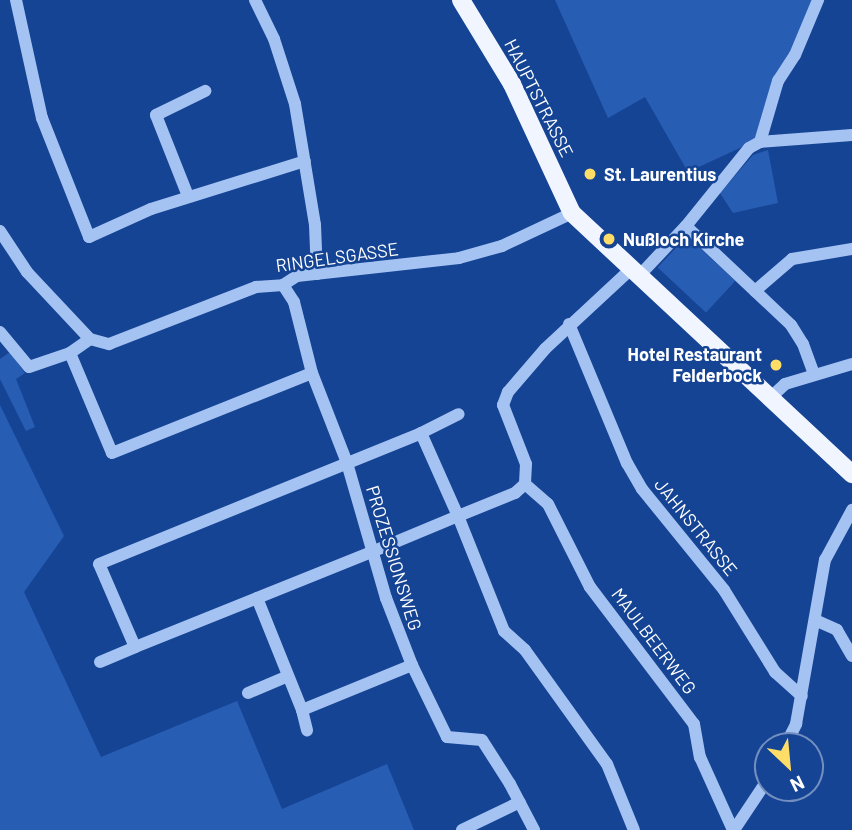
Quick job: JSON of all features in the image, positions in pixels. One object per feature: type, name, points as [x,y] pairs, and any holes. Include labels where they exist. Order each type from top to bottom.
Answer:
[{"type":"main road","name":"HAUPTSTRASSE","points":[[461,0],[512,84],[572,213],[852,474]]},
{"type":"street","points":[[16,0],[42,118],[89,237],[188,196],[305,161]]},
{"type":"street","points":[[256,0],[286,71],[315,225],[317,274]]},
{"type":"street","points":[[760,142],[778,81],[795,55],[818,0]]},
{"type":"street","points":[[188,196],[156,115],[205,91]]},
{"type":"street","points":[[100,662],[515,493],[525,484],[526,464],[503,405],[513,383],[569,324],[635,273],[686,226],[749,148],[760,142],[852,135]]},
{"type":"street","name":"RINGELSGASSE","points":[[90,339],[109,344],[257,287],[283,285],[298,276],[460,258],[502,246],[572,213]]},
{"type":"street","points":[[686,226],[791,325],[803,344],[814,374]]},
{"type":"street","points":[[0,231],[27,272],[90,339],[70,353],[29,367],[0,332]]},
{"type":"street","points":[[755,291],[792,259],[852,249]]},
{"type":"street","name":"PROZESSIONSWEG","points":[[283,285],[295,302],[312,373],[346,463],[386,597],[412,665],[447,737],[482,740],[534,830]]},
{"type":"street","name":"JAHNSTRASSE","points":[[569,324],[627,463],[642,489],[724,590],[775,672],[802,696]]},
{"type":"street","points":[[70,353],[112,453],[312,373]]},
{"type":"street","points":[[769,398],[785,384],[852,364]]},
{"type":"street","points":[[135,647],[99,564],[421,433],[459,414]]},
{"type":"street","points":[[421,433],[504,631],[525,650],[607,764],[634,830]]},
{"type":"street","name":"MAULBEERWEG","points":[[525,484],[548,504],[590,587],[694,724],[700,757],[734,830]]},
{"type":"street","points":[[792,732],[802,696],[825,560],[852,510]]},
{"type":"street","points":[[257,598],[302,710],[307,730]]},
{"type":"street","points":[[815,620],[837,630],[852,656]]},
{"type":"street","points":[[302,710],[412,665]]},
{"type":"street","points":[[248,693],[288,676]]},
{"type":"street","points":[[734,830],[754,800]]},
{"type":"street","points":[[461,830],[520,802]]},
{"type":"shaded area","points":[[555,0],[814,0],[757,140],[688,172],[645,97],[608,118]]},
{"type":"shaded area","points":[[768,150],[778,203],[733,213],[720,193],[753,155]]},
{"type":"shaded area","points":[[687,236],[735,281],[706,312],[658,267]]},
{"type":"shaded area","points":[[10,352],[25,373],[16,379],[35,427],[26,431],[0,379],[0,359]]},
{"type":"shaded area","points":[[0,405],[64,536],[24,592],[101,757],[237,701],[282,809],[387,764],[414,830],[0,830]]},
{"type":"place","name":"St. Laurentius","points":[[590,174]]},
{"type":"place","name":"Nußloch Kirche","points":[[609,239]]},
{"type":"place","name":"Hotel Restaurant Felderbock","points":[[776,365]]}]
